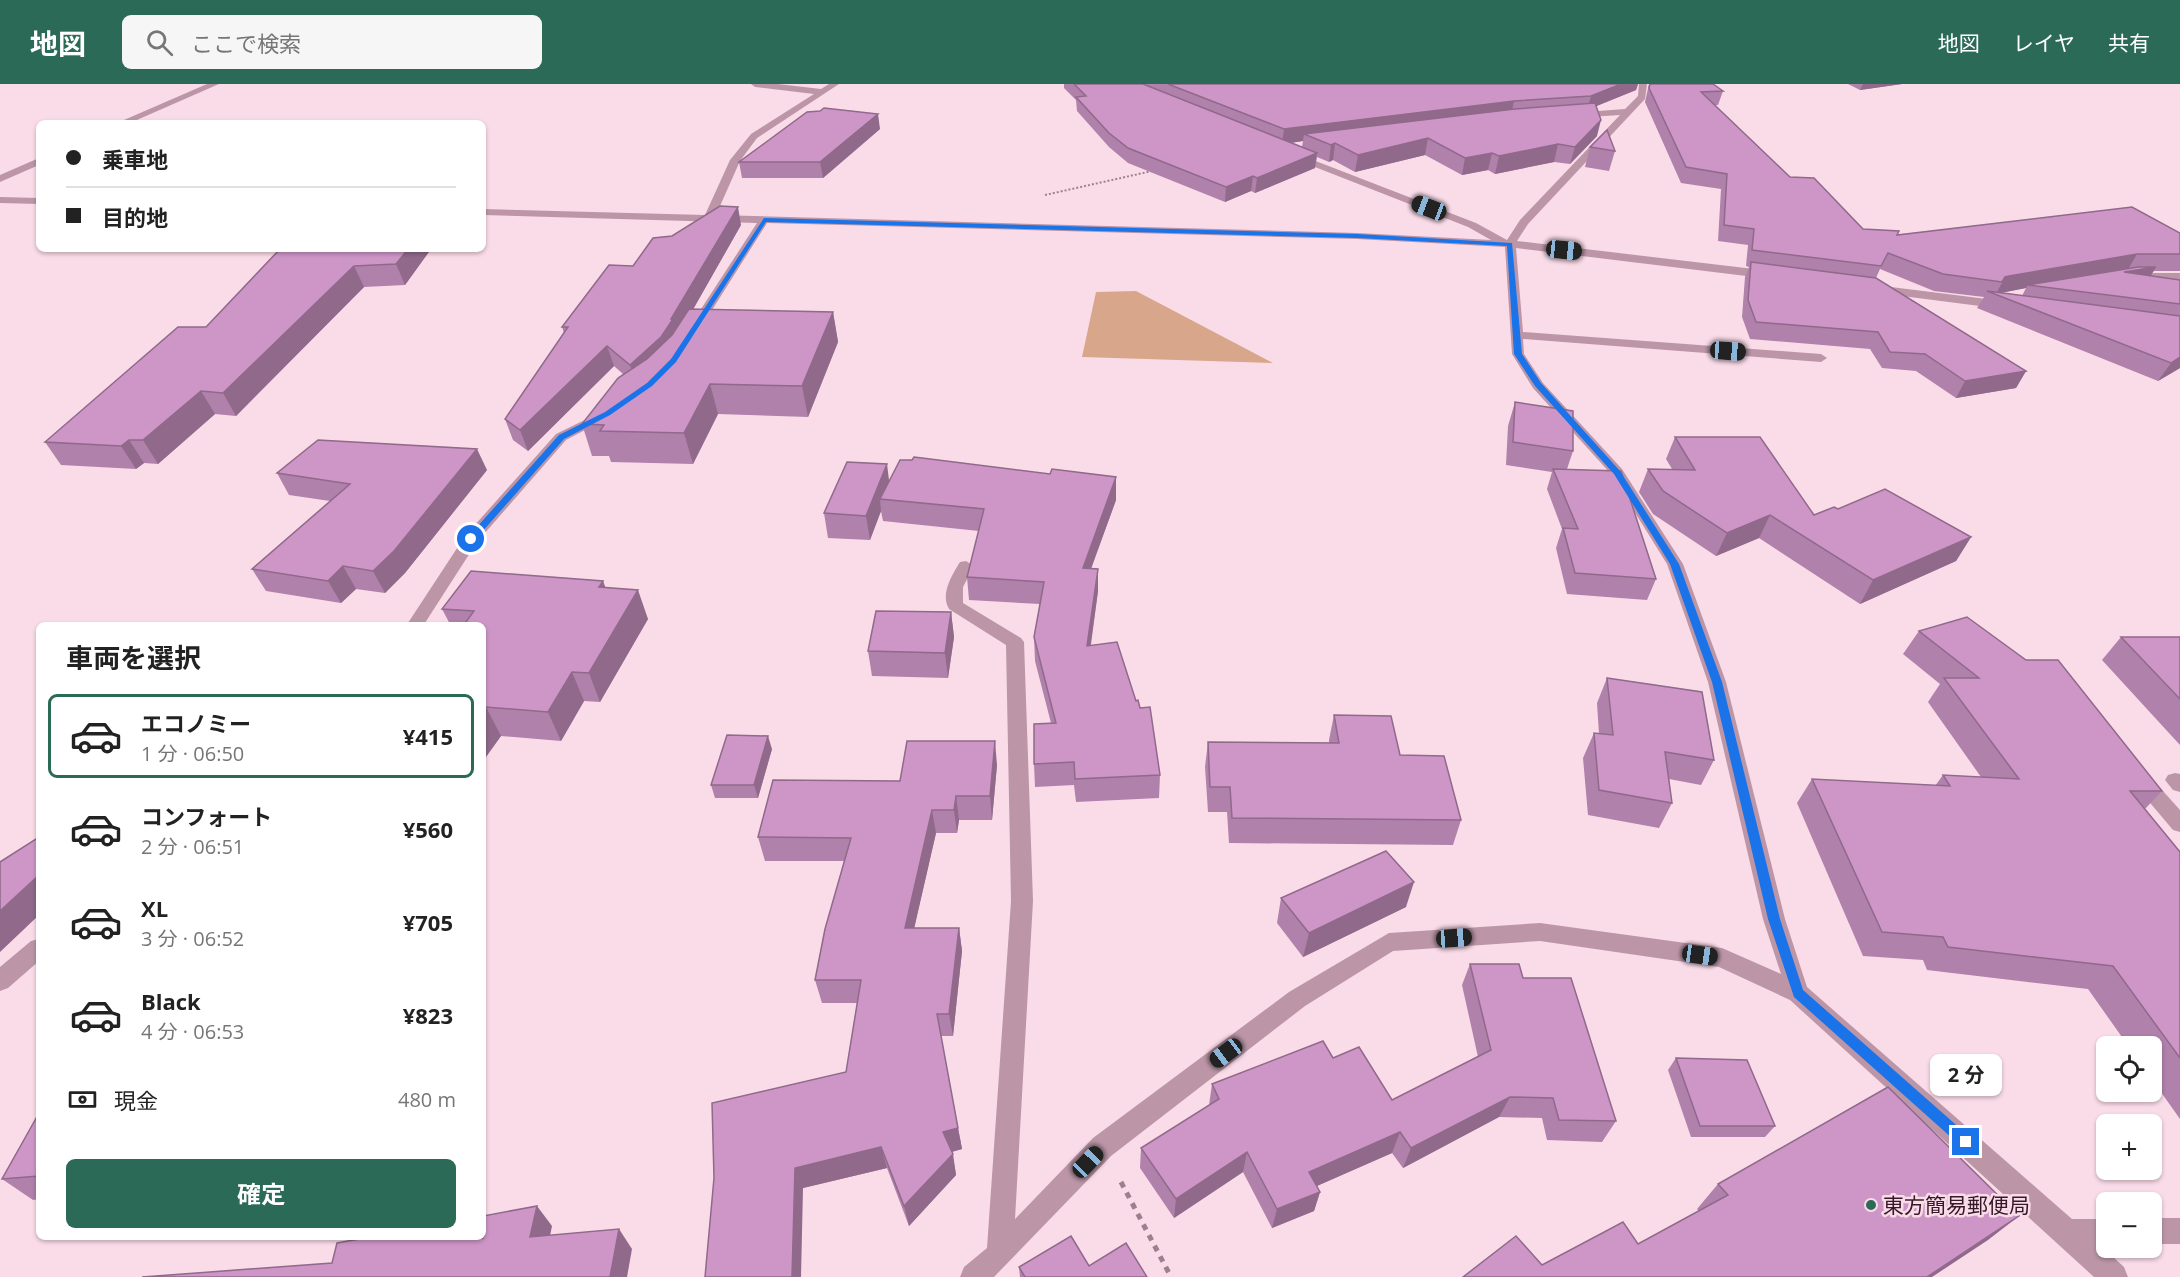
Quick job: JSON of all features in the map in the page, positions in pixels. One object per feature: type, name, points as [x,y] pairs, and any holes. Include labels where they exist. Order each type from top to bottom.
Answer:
[{"type":"street","points":[[129,120],[215,84]]},
{"type":"street","points":[[755,84],[824,92]]},
{"type":"street","points":[[709,219],[735,159],[754,136],[835,84]]},
{"type":"street","points":[[1643,84],[1642,98],[1524,222],[1510,244],[1518,354],[1538,385],[1617,472],[1675,564],[1717,682],[1774,919],[1798,993]]},
{"type":"street","points":[[1558,117],[1629,112]]},
{"type":"street","points":[[1300,146],[1288,151],[1472,225],[1510,244]]},
{"type":"street","points":[[0,179],[36,162]]},
{"type":"street","points":[[0,200],[36,201]]},
{"type":"street","points":[[486,212],[1357,236],[1510,244],[1786,278]]},
{"type":"street","points":[[686,340],[764,220]]},
{"type":"street","points":[[2116,279],[2180,278]]},
{"type":"street","points":[[1866,288],[1980,302],[2014,302]]},
{"type":"street","points":[[1517,335],[1821,358]]},
{"type":"street","points":[[417,622],[471,539],[561,437],[616,408]]},
{"type":"street","points":[[966,566],[955,588],[955,605],[1015,642],[1022,901],[1000,1254]]},
{"type":"street","points":[[2147,786],[2180,824]]},
{"type":"street","points":[[974,1277],[1000,1254],[1102,1147],[1297,999],[1389,942],[1540,932],[1722,958],[1798,993],[2067,1232],[2114,1277]]},
{"type":"street","points":[[0,981],[36,951]]},
{"type":"street","points":[[2162,1231],[2180,1231]]},
{"type":"street","points":[[2067,1232],[2096,1232]]},
{"type":"path","points":[[1040,196],[1154,170]]},
{"type":"path","points":[[1102,1147],[1171,1277]]},
{"type":"shaded area","points":[[1136,291],[1273,363],[1082,357],[1096,292]]},
{"type":"building","points":[[1074,84],[1143,84],[1317,153],[1257,178],[1253,176],[1226,187],[1128,148],[1109,133],[1076,97],[1086,96]]},
{"type":"building","points":[[1168,84],[1621,84],[1591,96],[1514,101],[1284,129]]},
{"type":"building","points":[[1650,84],[1713,84],[1723,91],[1701,92],[1790,177],[1814,178],[1863,229],[1899,231],[1897,235],[2132,207],[2180,233],[2180,254],[2137,254],[2009,276],[2005,277],[2002,282],[1943,274],[1888,253],[1881,266],[1752,250],[1754,229],[1724,225],[1727,174],[1686,167],[1649,88]]},
{"type":"building","points":[[1595,103],[1601,120],[1575,147],[1558,144],[1499,156],[1492,153],[1465,158],[1428,138],[1358,155],[1335,143],[1331,145],[1304,134],[1515,109]]},
{"type":"building","points":[[824,108],[878,114],[820,162],[739,162],[807,112],[820,111]]},
{"type":"building","points":[[1607,130],[1615,151],[1590,147]]},
{"type":"building","points":[[720,206],[738,207],[661,337],[630,365],[607,346],[520,430],[505,419],[568,327],[562,327],[609,265],[633,266],[653,238],[672,236]]},
{"type":"building","points":[[277,252],[406,252],[396,264],[354,266],[223,393],[201,391],[143,440],[129,440],[121,446],[45,442],[178,327],[206,327]]},
{"type":"building","points":[[1751,262],[1876,278],[2026,371],[1965,381],[1925,354],[1890,352],[1878,332],[1756,322],[1748,300]]},
{"type":"building","points":[[2138,267],[2156,267],[2124,272],[2180,280],[2180,304],[2028,285]]},
{"type":"building","points":[[1987,291],[2180,316],[2180,357],[2171,363]]},
{"type":"building","points":[[689,309],[833,312],[802,386],[710,384],[684,433],[600,431],[604,425],[582,424],[618,378],[647,359],[672,335]]},
{"type":"building","points":[[1515,402],[1573,411],[1573,451],[1513,442]]},
{"type":"building","points":[[1675,437],[1760,437],[1814,515],[1834,507],[1838,509],[1885,489],[1971,537],[1873,580],[1770,515],[1727,533],[1663,491],[1648,469],[1695,470]]},
{"type":"building","points":[[318,440],[477,449],[394,551],[373,571],[343,566],[328,581],[252,569],[350,484],[277,473]]},
{"type":"building","points":[[914,457],[1050,474],[1052,469],[1116,477],[1083,568],[1098,569],[1087,646],[1117,642],[1136,701],[1138,700],[1140,708],[1150,707],[1160,775],[1075,779],[1074,762],[1034,764],[1034,724],[1056,723],[1034,637],[1044,582],[967,577],[984,509],[880,499],[900,460],[912,460]]},
{"type":"building","points":[[847,462],[887,464],[866,516],[824,513]]},
{"type":"building","points":[[1553,469],[1621,471],[1656,579],[1575,573],[1563,528],[1578,529]]},
{"type":"building","points":[[471,571],[603,581],[599,587],[638,590],[589,673],[572,672],[548,712],[486,707],[486,622],[466,622],[474,611],[442,609]]},
{"type":"building","points":[[876,611],[951,612],[945,653],[868,651]]},
{"type":"building","points":[[1967,617],[2026,660],[2058,660],[2162,791],[2130,791],[2180,852],[2180,1058],[2113,966],[1948,947],[1943,937],[1882,932],[1812,779],[1950,786],[1943,775],[2019,779],[1944,678],[1979,678],[1919,631]]},
{"type":"building","points":[[2121,637],[2180,637],[2180,699]]},
{"type":"building","points":[[1607,678],[1702,692],[1714,760],[1665,752],[1672,803],[1599,790],[1594,733],[1613,735]]},
{"type":"building","points":[[1334,715],[1391,716],[1400,755],[1444,756],[1461,820],[1232,818],[1230,787],[1210,787],[1208,742],[1339,743]]},
{"type":"building","points":[[727,735],[768,736],[754,785],[711,785]]},
{"type":"building","points":[[907,741],[995,741],[990,796],[956,796],[954,810],[932,810],[905,928],[959,928],[949,1014],[937,1014],[958,1128],[943,1132],[953,1154],[904,1206],[881,1147],[795,1168],[792,1277],[705,1277],[714,1178],[712,1103],[846,1072],[861,980],[815,980],[825,929],[851,838],[758,837],[773,780],[900,781]]},
{"type":"building","points":[[36,839],[36,878],[0,911],[0,862]]},
{"type":"building","points":[[1386,851],[1414,882],[1309,933],[1281,898]]},
{"type":"building","points":[[1470,964],[1519,964],[1523,978],[1571,978],[1616,1121],[1559,1120],[1553,1098],[1510,1097],[1411,1148],[1400,1132],[1309,1172],[1320,1192],[1277,1209],[1247,1152],[1176,1199],[1141,1148],[1219,1099],[1212,1084],[1323,1041],[1333,1058],[1359,1047],[1392,1100],[1491,1050]]},
{"type":"building","points":[[1676,1058],[1747,1060],[1775,1126],[1700,1126]]},
{"type":"building","points":[[1888,1087],[2019,1216],[1927,1277],[1463,1277],[1516,1236],[1542,1265],[1623,1222],[1638,1244],[1728,1195],[1718,1184]]},
{"type":"building","points":[[36,1118],[36,1176],[2,1179]]},
{"type":"building","points":[[537,1206],[530,1237],[619,1229],[610,1277],[142,1277],[332,1263],[337,1243],[354,1240],[486,1240],[486,1215]]},
{"type":"building","points":[[1071,1236],[1089,1266],[1126,1243],[1147,1277],[1025,1277],[1019,1267]]},
{"type":"place","name":"東方簡易郵便局","points":[[1871,1205]]},
{"type":"route","points":[[471,539],[561,437],[608,413],[649,385],[674,360],[764,220],[1357,236],[1510,244],[1518,354],[1538,385],[1617,472],[1675,564],[1717,682],[1774,919],[1798,993],[1966,1142]]}]
